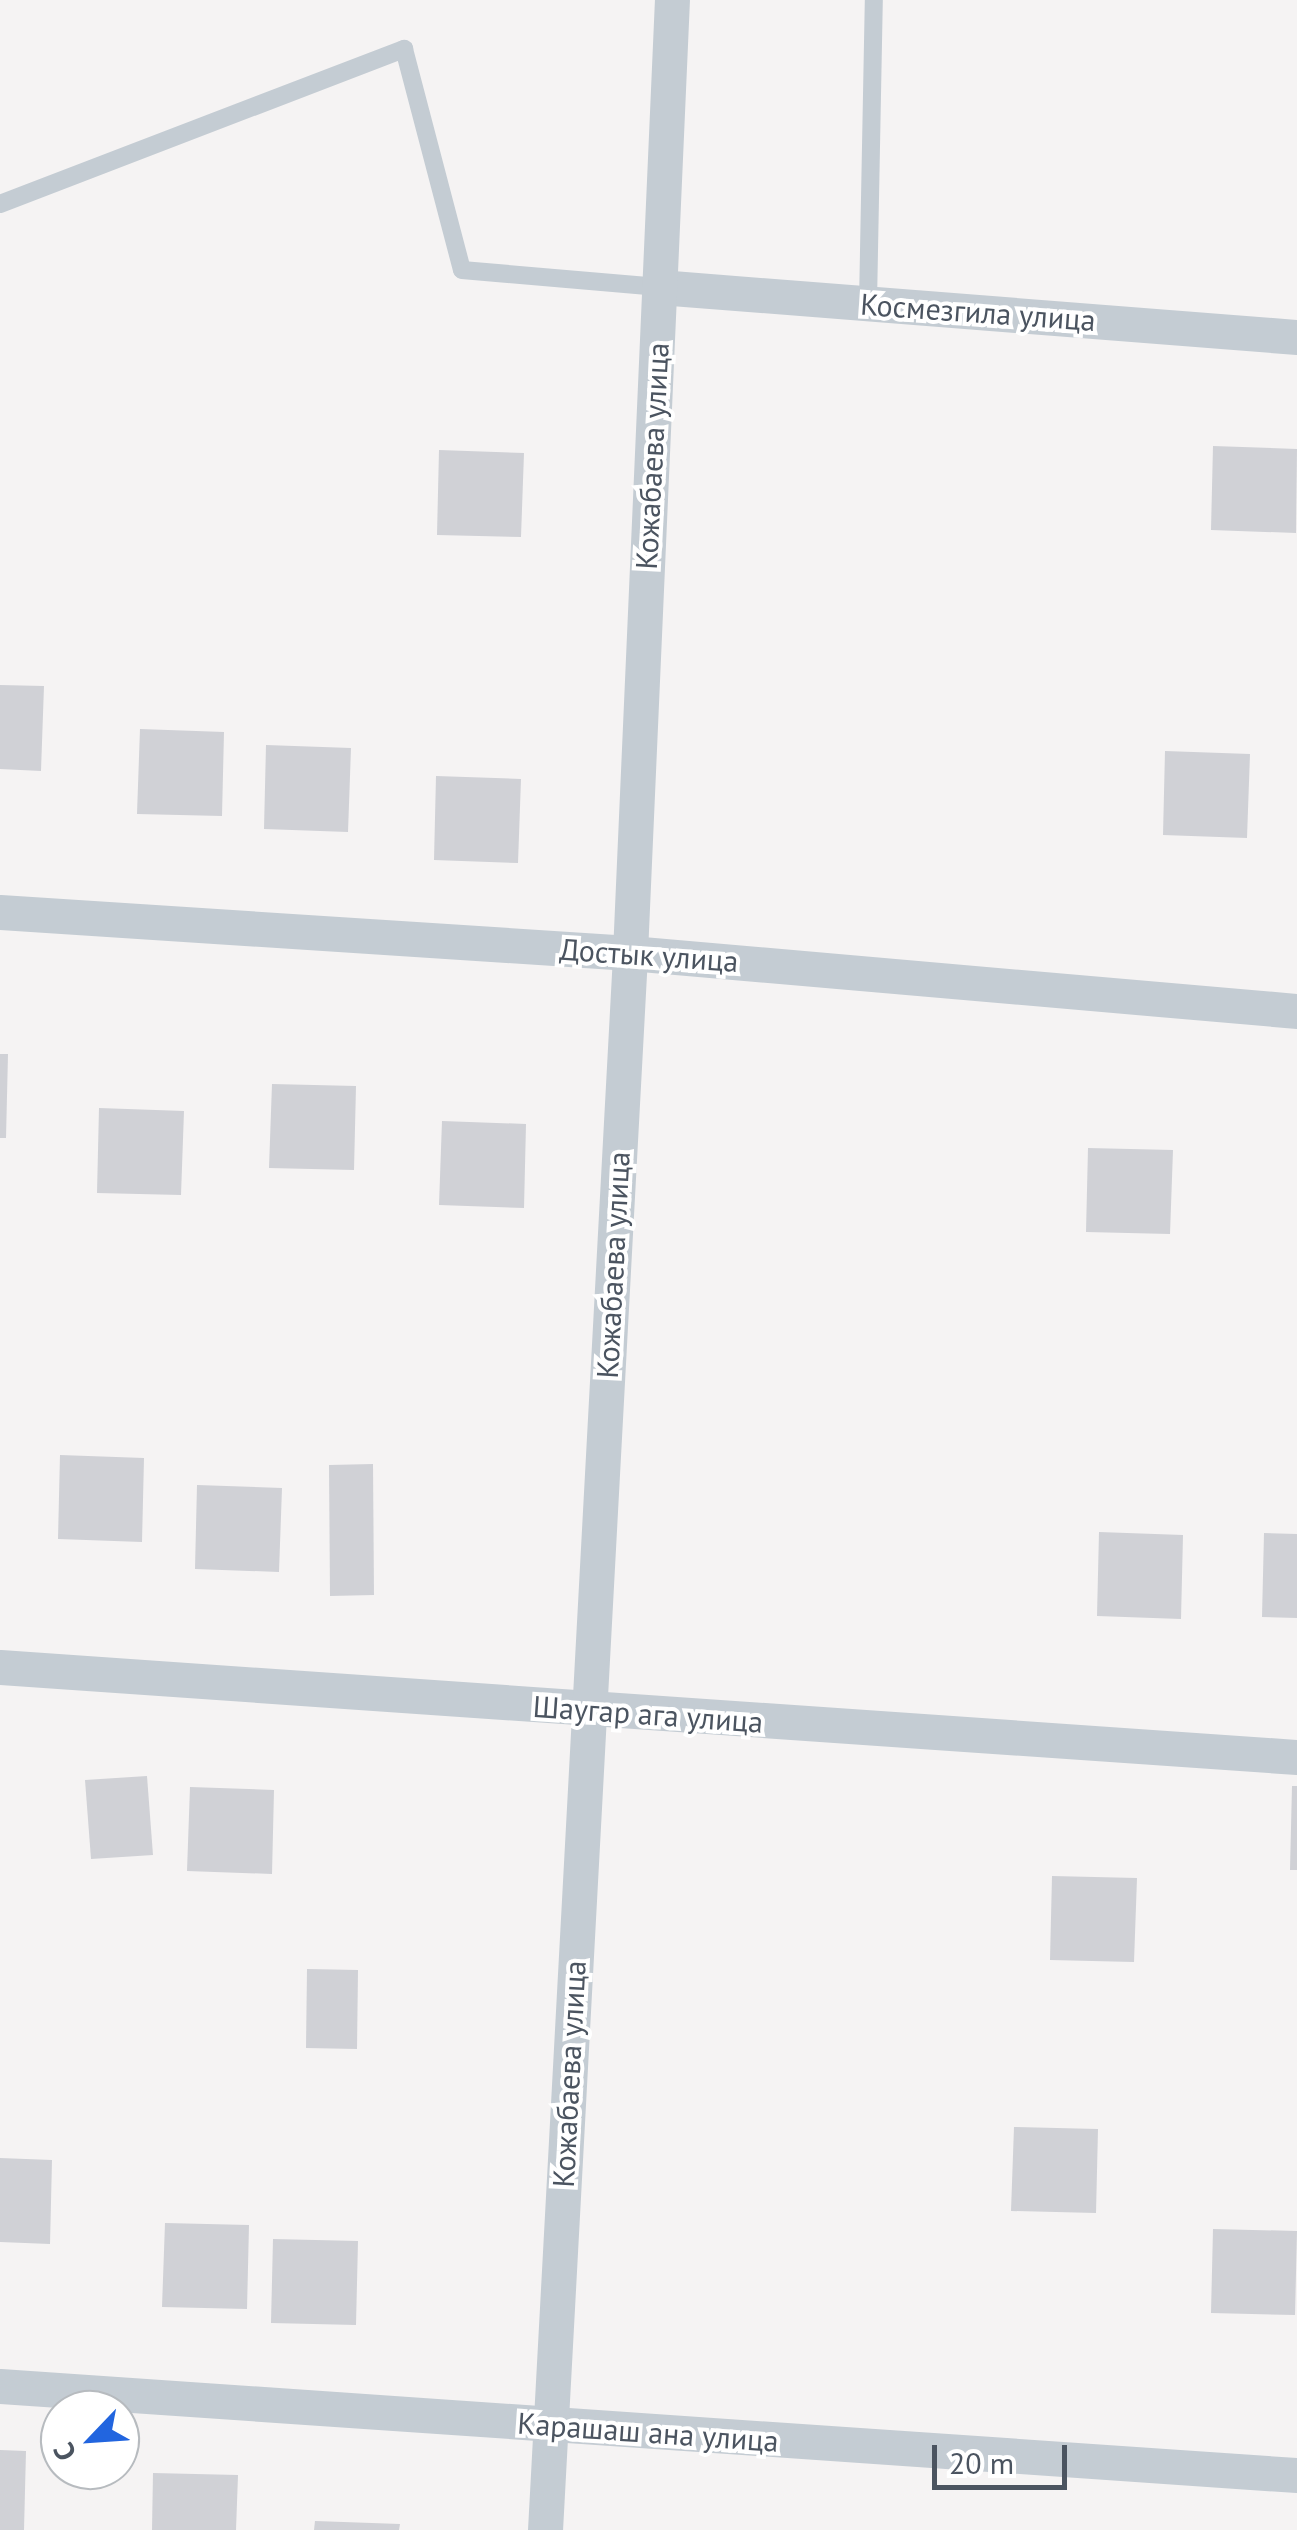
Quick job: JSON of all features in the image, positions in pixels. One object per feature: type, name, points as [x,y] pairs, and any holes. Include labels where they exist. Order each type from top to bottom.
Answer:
[{"type":"street","name":"Кожабаева улица","points":[[544,2530],[630,953],[672,0]]},
{"type":"street","name":"Космезгила улица","points":[[659,287],[1297,337]]},
{"type":"street","name":"Достык улица","points":[[0,912],[630,953],[1297,1011]]},
{"type":"street","name":"Шаугар ага улица","points":[[0,1667],[1297,1758]]},
{"type":"street","name":"Карашаш ана улица","points":[[0,2386],[1297,2475]]},
{"type":"lane","points":[[868,303],[874,0]]},
{"type":"lane","points":[[0,204],[404,49],[462,270],[659,287]]},
{"type":"building","points":[[1213,446],[1297,449],[1296,533],[1211,530]]},
{"type":"building","points":[[439,450],[524,453],[521,537],[437,535]]},
{"type":"building","points":[[0,685],[44,686],[41,771],[0,769]]},
{"type":"building","points":[[140,729],[224,732],[222,816],[137,814]]},
{"type":"building","points":[[266,745],[351,748],[348,832],[264,829]]},
{"type":"building","points":[[1165,751],[1250,754],[1247,838],[1163,835]]},
{"type":"building","points":[[436,776],[521,779],[518,863],[434,860]]},
{"type":"building","points":[[0,1054],[8,1054],[6,1138],[0,1138]]},
{"type":"building","points":[[272,1084],[356,1086],[354,1170],[269,1168]]},
{"type":"building","points":[[99,1108],[184,1111],[181,1195],[97,1193]]},
{"type":"building","points":[[442,1121],[526,1124],[524,1208],[439,1205]]},
{"type":"building","points":[[1088,1148],[1173,1150],[1170,1234],[1086,1232]]},
{"type":"building","points":[[60,1455],[144,1458],[142,1542],[58,1539]]},
{"type":"building","points":[[373,1464],[374,1595],[330,1596],[329,1465]]},
{"type":"building","points":[[197,1485],[282,1488],[279,1572],[195,1569]]},
{"type":"building","points":[[1099,1532],[1183,1535],[1181,1619],[1097,1616]]},
{"type":"building","points":[[1264,1533],[1297,1534],[1297,1618],[1262,1617]]},
{"type":"building","points":[[147,1776],[153,1855],[91,1859],[85,1780]]},
{"type":"building","points":[[1292,1786],[1297,1786],[1297,1870],[1290,1870]]},
{"type":"building","points":[[190,1787],[274,1790],[272,1874],[187,1871]]},
{"type":"building","points":[[1052,1876],[1137,1878],[1134,1962],[1050,1960]]},
{"type":"building","points":[[307,1969],[358,1970],[357,2049],[306,2048]]},
{"type":"building","points":[[1014,2127],[1098,2129],[1096,2213],[1011,2211]]},
{"type":"building","points":[[0,2158],[52,2160],[50,2244],[0,2242]]},
{"type":"building","points":[[165,2223],[249,2225],[247,2309],[162,2307]]},
{"type":"building","points":[[1213,2229],[1297,2231],[1295,2315],[1211,2313]]},
{"type":"building","points":[[273,2239],[358,2241],[356,2325],[271,2323]]},
{"type":"building","points":[[0,2450],[26,2451],[24,2530],[0,2530]]},
{"type":"building","points":[[153,2473],[238,2475],[236,2530],[152,2530]]},
{"type":"building","points":[[315,2521],[400,2524],[399,2530],[314,2530]]}]
